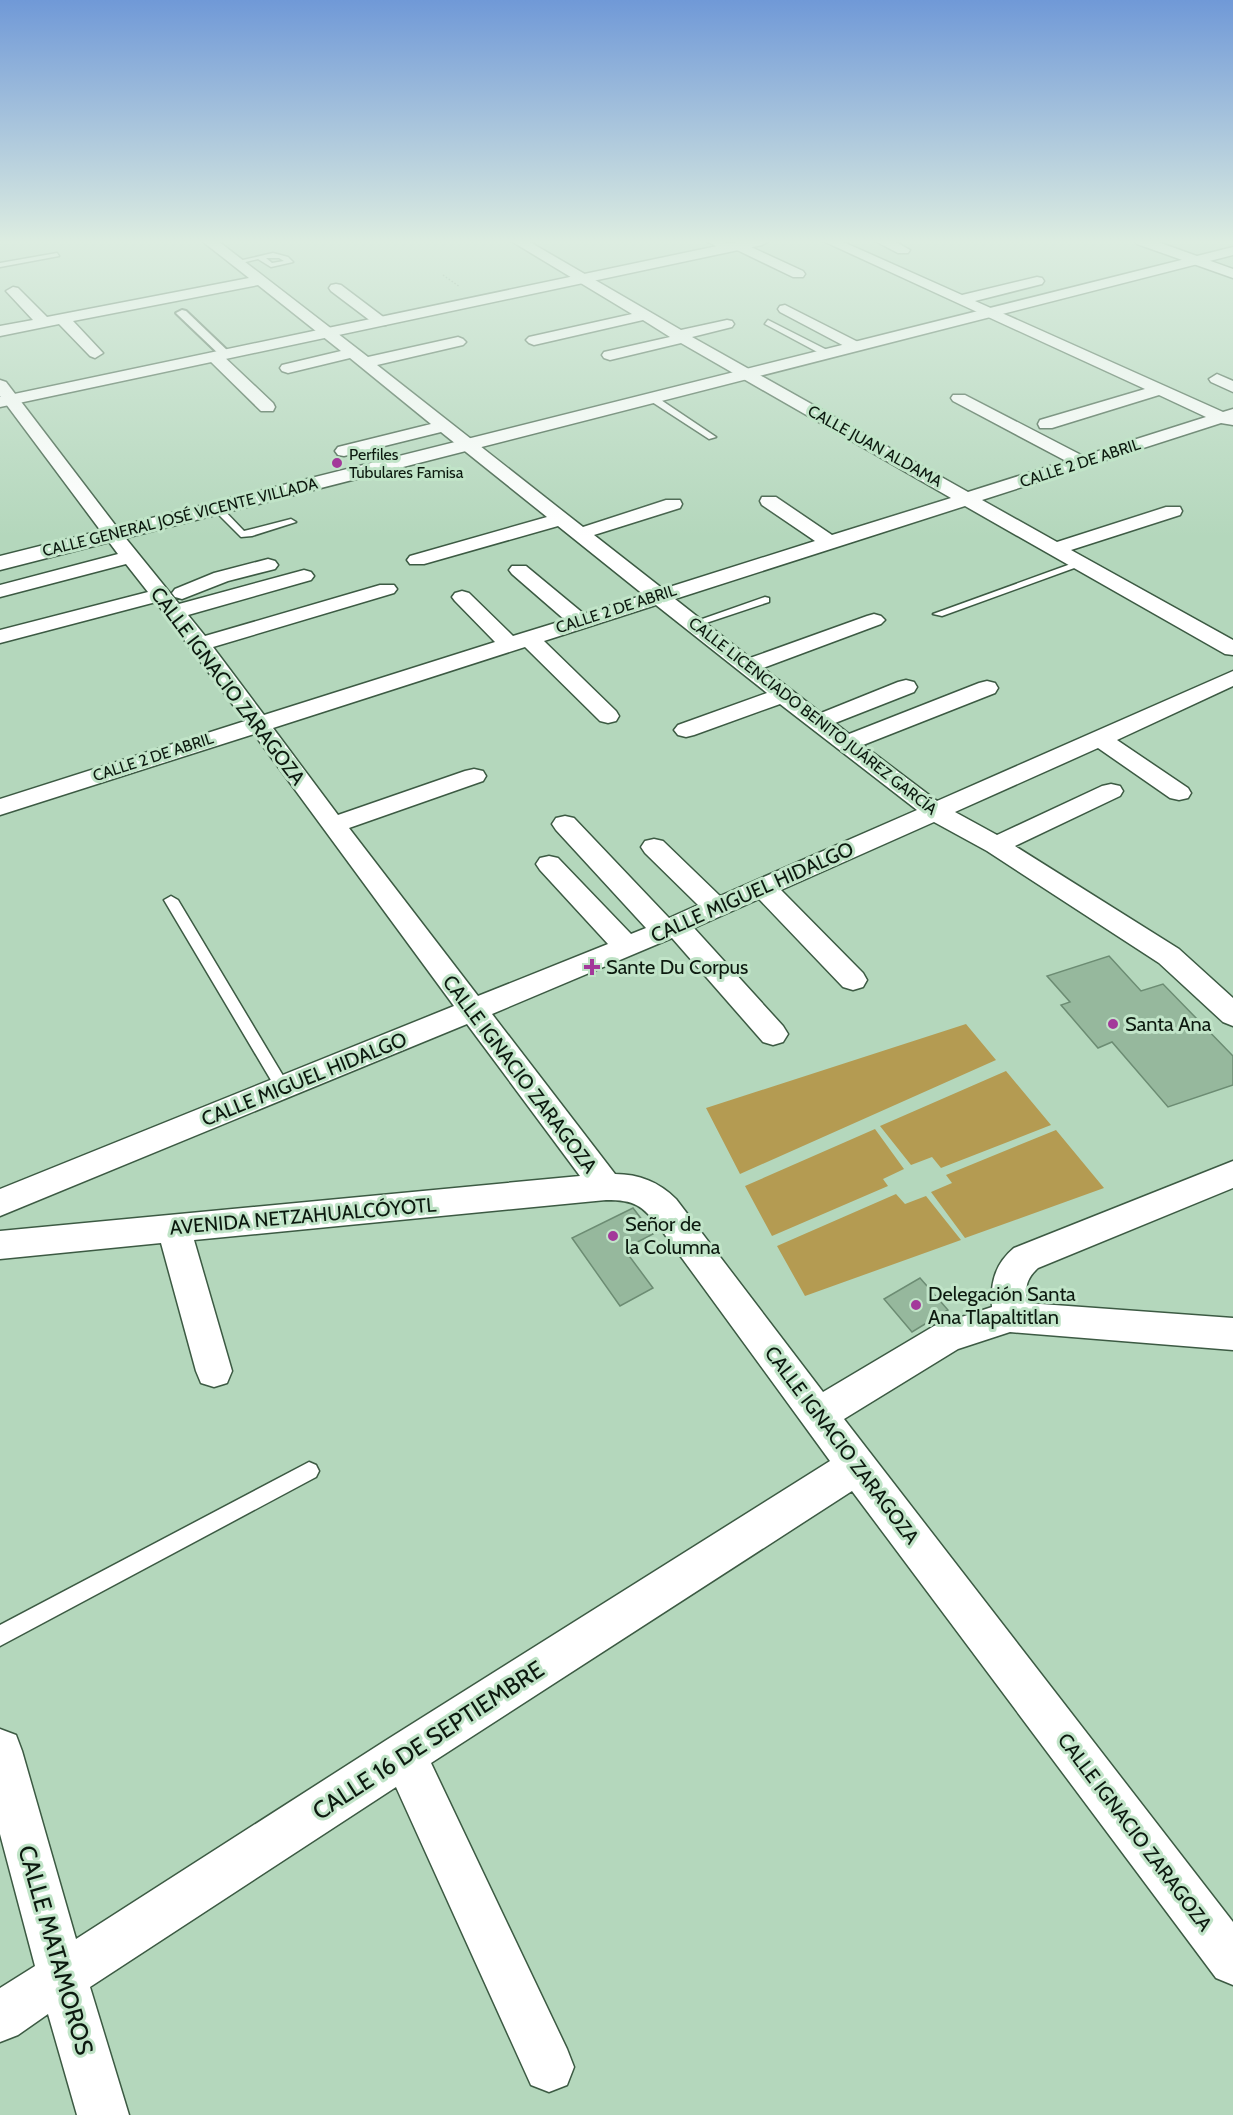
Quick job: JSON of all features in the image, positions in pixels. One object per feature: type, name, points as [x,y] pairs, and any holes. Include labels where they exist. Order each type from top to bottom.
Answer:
[{"type":"main road","points":[[4,396],[221,356],[295,340]]},
{"type":"main road","name":"CALLE GENERAL JOSÉ VICENTE VILLADA","points":[[0,563],[880,340]]},
{"type":"street","points":[[82,340],[95,354]]},
{"type":"street","points":[[206,340],[267,407]]},
{"type":"street","name":"CALLE LICENCIADO BENITO JUÁREZ GARCÍA","points":[[335,340],[747,667],[935,812],[996,845],[1169,956],[1233,1015]]},
{"type":"street","points":[[610,355],[668,340]]},
{"type":"street","name":"CALLE JUAN ALDAMA","points":[[688,340],[1233,649]]},
{"type":"street","points":[[843,340],[855,346]]},
{"type":"street","points":[[1050,340],[1160,390],[1229,418]]},
{"type":"street","points":[[363,362],[459,342]]},
{"type":"street","points":[[288,368],[431,356]]},
{"type":"street","points":[[1217,379],[1233,387]]},
{"type":"street","points":[[1046,424],[1160,390]]},
{"type":"street","name":"CALLE IGNACIO ZARAGOZA","points":[[4,396],[200,644],[333,825],[606,1187],[626,1186],[638,1189],[651,1194],[662,1204],[818,1415],[1233,1960]]},
{"type":"street","points":[[959,398],[1082,462]]},
{"type":"street","name":"CALLE 2 DE ABRIL","points":[[0,807],[518,640],[1082,462],[1229,418]]},
{"type":"street","points":[[344,451],[443,426]]},
{"type":"street","points":[[769,501],[829,542]]},
{"type":"street","points":[[579,534],[673,504]]},
{"type":"street","points":[[1056,548],[1173,511]]},
{"type":"street","points":[[417,560],[560,519]]},
{"type":"street","points":[[0,591],[130,557]]},
{"type":"street","points":[[163,598],[221,578],[285,560]]},
{"type":"street","points":[[519,570],[579,621]]},
{"type":"street","points":[[0,637],[163,598],[304,576]]},
{"type":"street","points":[[200,644],[387,589]]},
{"type":"street","points":[[462,597],[518,640],[609,716]]},
{"type":"street","points":[[747,667],[874,620]]},
{"type":"street","name":"CALLE MIGUEL HIDALGO","points":[[0,1203],[627,947],[1233,678]]},
{"type":"street","points":[[818,722],[906,687]]},
{"type":"street","points":[[846,744],[987,688]]},
{"type":"street","points":[[686,730],[783,695]]},
{"type":"street","points":[[1100,739],[1179,793]]},
{"type":"street","points":[[333,825],[474,776]]},
{"type":"street","points":[[996,845],[1112,791]]},
{"type":"street","points":[[565,824],[773,1034]]},
{"type":"street","points":[[654,847],[717,908]]},
{"type":"street","points":[[549,864],[627,947]]},
{"type":"street","points":[[764,888],[854,980]]},
{"type":"street","points":[[1010,1317],[1008,1279],[1013,1268],[1026,1258],[1233,1173]]},
{"type":"street","name":"AVENIDA NETZAHUALCÓYOTL","points":[[0,1245],[606,1187]]},
{"type":"street","points":[[174,1228],[214,1371]]},
{"type":"street","points":[[818,1415],[947,1337],[1010,1317],[1233,1334]]},
{"type":"street","name":"CALLE 16 DE SEPTIEMBRE","points":[[0,2017],[404,1755],[857,1466]]},
{"type":"street","name":"CALLE MATAMOROS","points":[[0,1751],[103,2115]]},
{"type":"street","points":[[404,1755],[549,2067]]},
{"type":"lane","points":[[801,340],[826,353]]},
{"type":"lane","points":[[652,398],[712,437]]},
{"type":"lane","points":[[217,508],[241,534],[249,534],[291,522]]},
{"type":"lane","points":[[938,614],[1083,563]]},
{"type":"lane","points":[[693,624],[765,600]]},
{"type":"lane","points":[[171,900],[282,1088]]},
{"type":"lane","points":[[0,1636],[309,1471]]},
{"type":"shaded area","points":[[966,1024],[996,1060],[740,1174],[706,1108]]},
{"type":"shaded area","points":[[1006,1071],[1051,1125],[941,1168],[932,1157],[911,1165],[880,1126]]},
{"type":"shaded area","points":[[875,1129],[904,1169],[883,1179],[888,1186],[772,1236],[745,1186]]},
{"type":"shaded area","points":[[1056,1130],[1104,1188],[965,1238],[931,1192],[952,1183],[946,1175]]},
{"type":"shaded area","points":[[896,1194],[905,1204],[926,1196],[961,1240],[805,1296],[777,1246]]},
{"type":"building","points":[[1109,956],[1141,991],[1163,984],[1233,1056],[1233,1085],[1168,1107],[1112,1042],[1098,1048],[1061,1005],[1070,1002],[1047,976]]},
{"type":"building","points":[[633,1208],[653,1234],[624,1249],[653,1288],[620,1306],[572,1238]]},
{"type":"building","name":"Delegación Santa Ana Tlapaltitlan","points":[[920,1278],[948,1310],[912,1332],[884,1299]]},
{"type":"place","name":"Perfiles Tubulares Famisa","points":[[337,463]]},
{"type":"place","name":"Sante Du Corpus","points":[[592,967]]},
{"type":"place","name":"Santa Ana","points":[[1113,1024]]},
{"type":"place","name":"Señor de la Columna","points":[[613,1236]]},
{"type":"place","name":"Delegación Santa Ana Tlapaltitlan","points":[[916,1305]]}]
